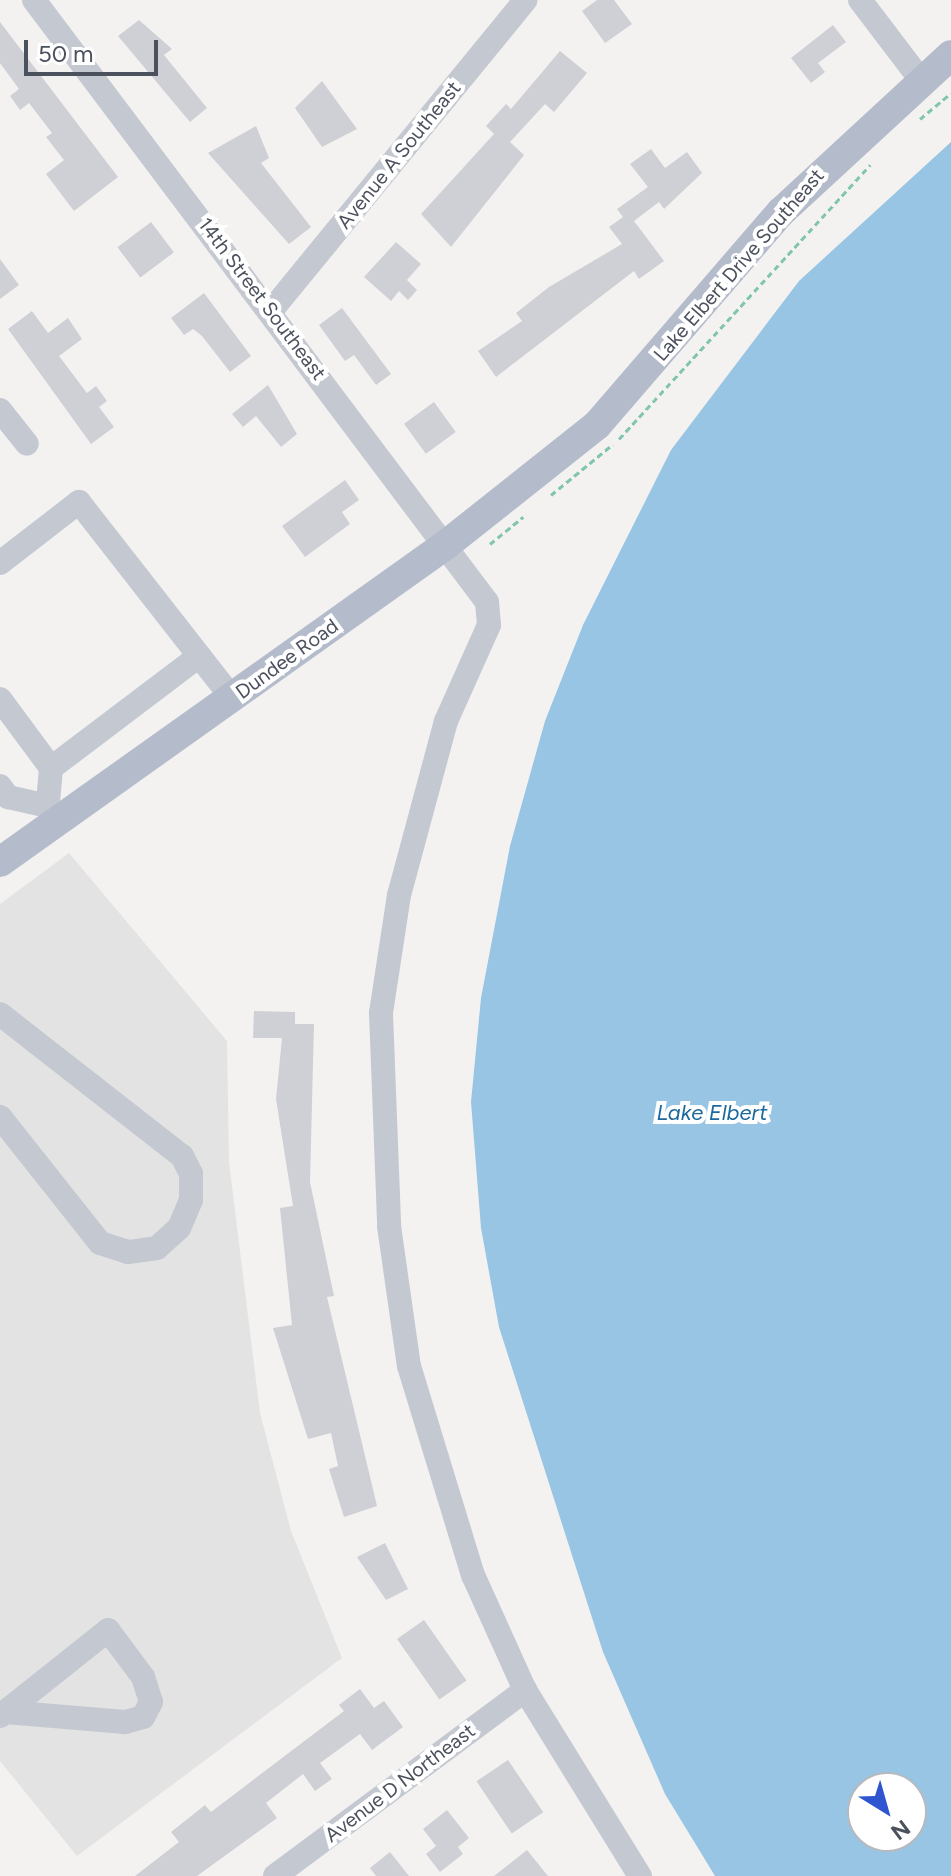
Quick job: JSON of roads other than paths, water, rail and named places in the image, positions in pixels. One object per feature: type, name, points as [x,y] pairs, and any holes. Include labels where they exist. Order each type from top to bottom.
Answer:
[{"type":"main road","name":"Lake Elbert Drive Southeast","points":[[568,448],[636,384],[781,212],[920,79],[951,55]]},
{"type":"main road","name":"Dundee Road","points":[[0,862],[53,813],[233,699],[447,544],[568,448]]},
{"type":"street","name":"14th Street Southeast","points":[[34,0],[447,544],[487,602],[489,625],[446,721],[399,895],[381,1013],[389,1226],[409,1366],[435,1464],[473,1575],[525,1690]]},
{"type":"street","name":"Avenue A Southeast","points":[[271,311],[526,0]]},
{"type":"street","points":[[860,0],[920,79]]},
{"type":"street","points":[[0,410],[27,444]]},
{"type":"street","points":[[0,563],[79,502],[233,699]]},
{"type":"street","points":[[51,768],[198,657]]},
{"type":"street","points":[[0,699],[51,768],[53,813],[8,797],[0,786]]},
{"type":"street","points":[[0,1014],[182,1156],[191,1200],[179,1228],[157,1248],[128,1252],[100,1243],[0,1117]]},
{"type":"street","points":[[108,1630],[143,1677],[151,1702],[143,1717],[125,1722],[2,1714],[108,1630]]},
{"type":"street","points":[[525,1690],[640,1876]]},
{"type":"street","name":"Avenue D Northeast","points":[[275,1876],[525,1690]]},
{"type":"water","name":"Lake Elbert","points":[[951,142],[951,1876],[715,1876],[665,1794],[603,1652],[499,1327],[481,1228],[471,1102],[481,998],[510,846],[545,721],[583,625],[671,450],[799,281]]}]
